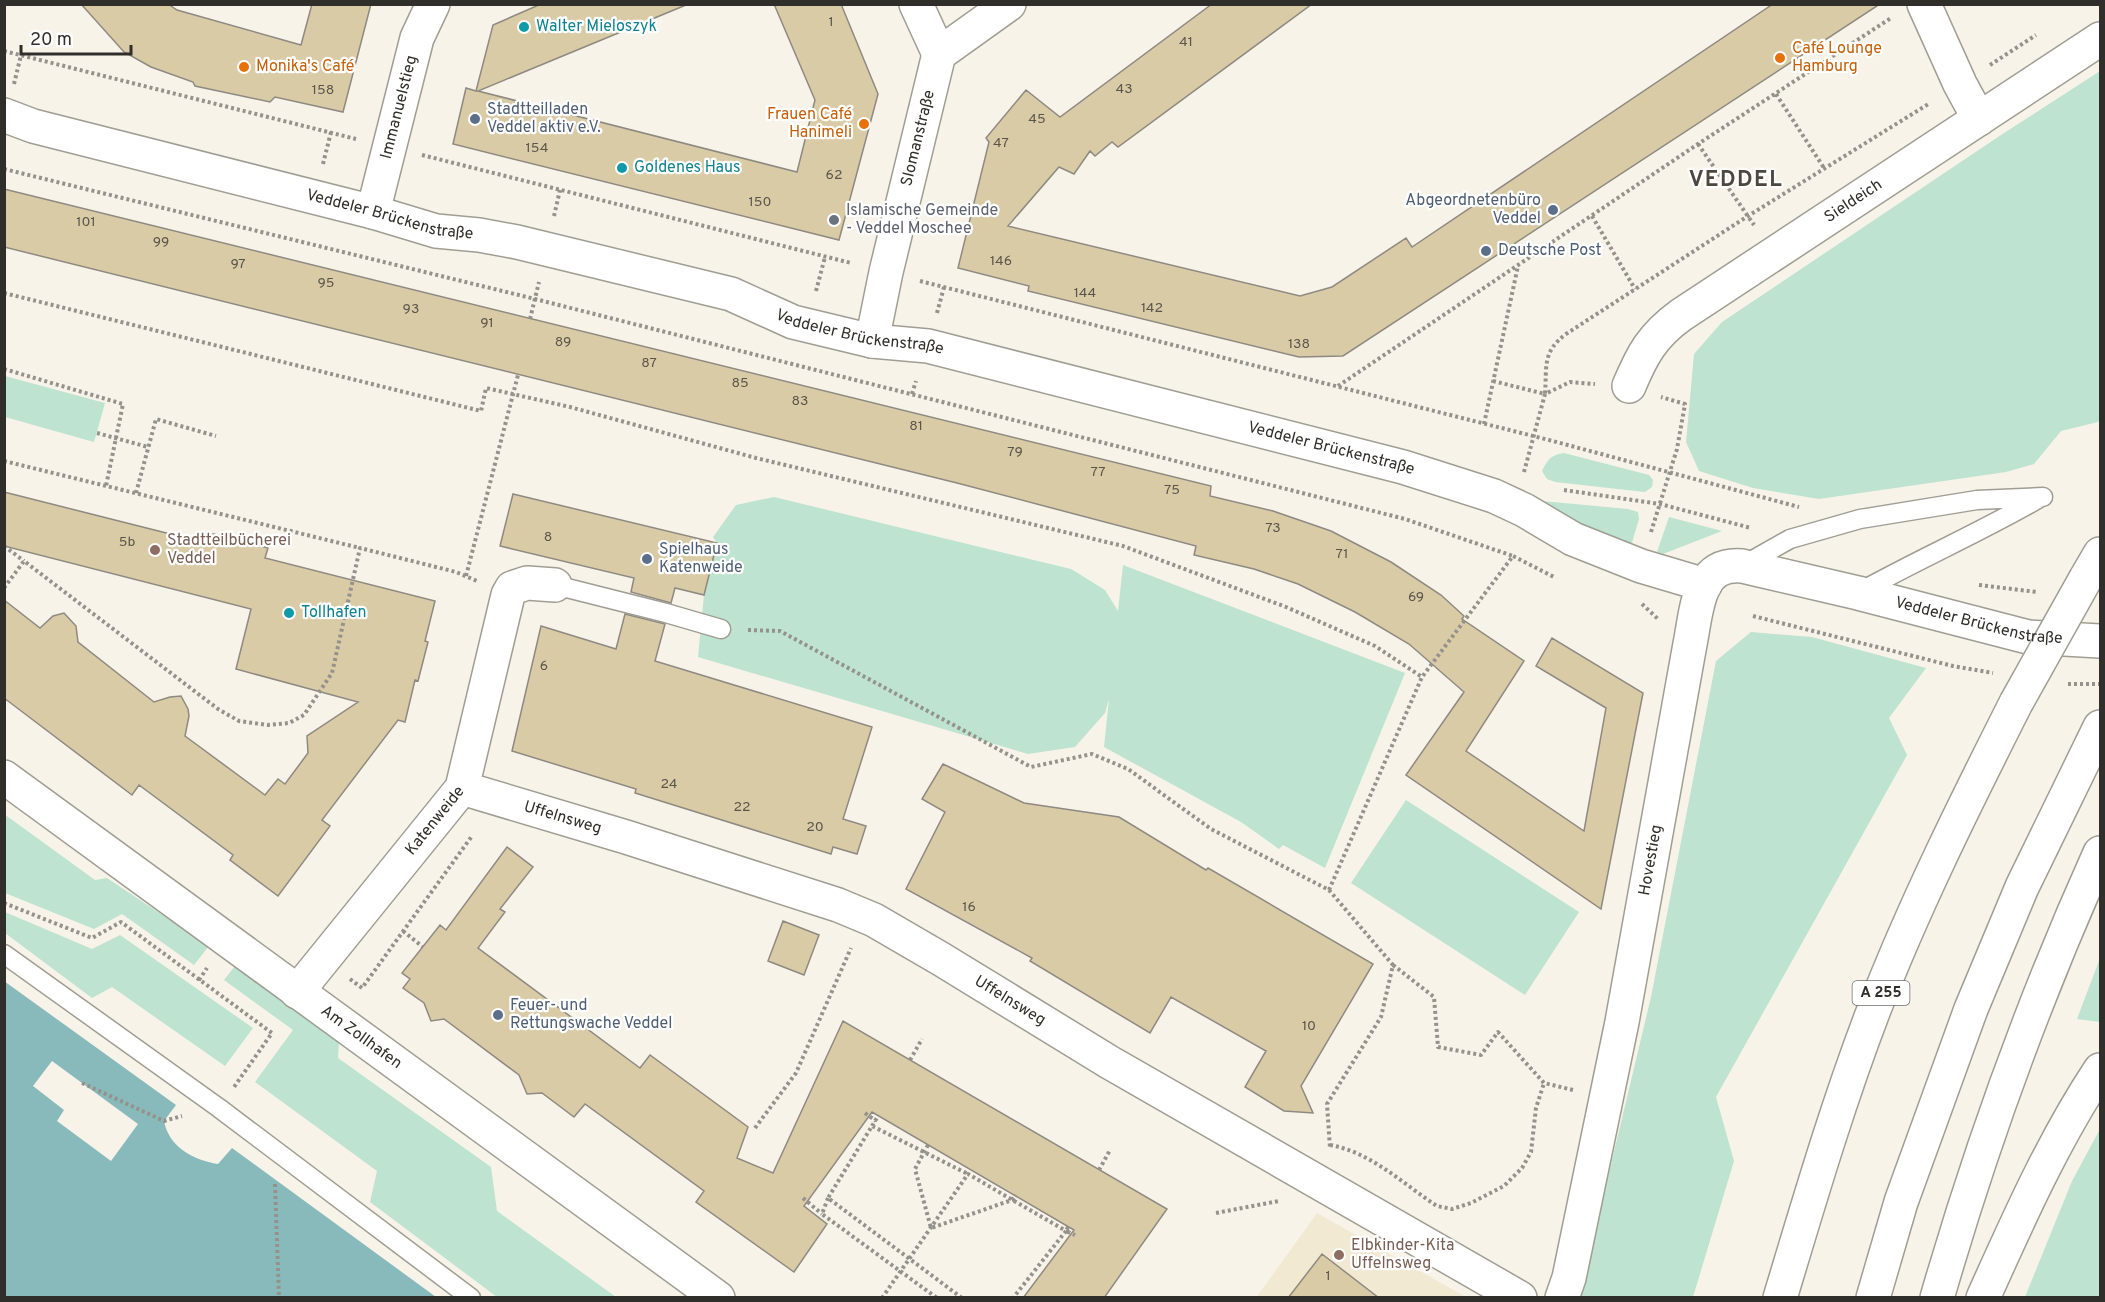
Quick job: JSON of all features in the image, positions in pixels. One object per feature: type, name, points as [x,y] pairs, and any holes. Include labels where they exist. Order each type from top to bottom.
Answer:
[{"type":"main road","name":"Immanuelstieg","points":[[373,212],[417,38],[433,4]]},
{"type":"main road","points":[[916,4],[939,54],[1009,4]]},
{"type":"main road","points":[[1924,4],[1960,84],[1980,119]]},
{"type":"main road","name":"Sieldeich","points":[[1629,387],[1643,354],[1665,326],[2100,39]]},
{"type":"main road","name":"Slomanstraße","points":[[872,341],[886,272],[939,54]]},
{"type":"main road","name":"Veddeler Brückenstraße","points":[[4,115],[33,126],[373,212],[436,231],[479,235],[517,242],[731,294],[793,322],[872,341],[928,346],[1403,467],[1494,496],[1524,510],[1573,539],[1641,566],[1705,585]]},
{"type":"main road","points":[[1705,585],[1716,570],[1732,565],[1858,593]]},
{"type":"main road","name":"A 255","points":[[1780,1298],[1817,1173],[1873,1012],[1939,856],[2016,703],[2093,566]]},
{"type":"main road","points":[[508,595],[512,588],[527,583],[555,585]]},
{"type":"main road","name":"Hovestieg","points":[[1562,1298],[1569,1278],[1622,1022],[1690,644],[1705,585]]},
{"type":"main road","name":"Veddeler Brückenstraße","points":[[1858,593],[2028,637],[2100,641]]},
{"type":"main road","name":"Katenweide","points":[[297,992],[462,788],[508,595]]},
{"type":"main road","points":[[1873,1298],[1901,1202],[1971,1009],[2022,887],[2100,727]]},
{"type":"main road","name":"Am Zollhafen","points":[[4,777],[718,1298]]},
{"type":"main road","name":"Uffelnsweg","points":[[462,788],[838,905],[874,920],[941,958],[1109,1062],[1520,1298]]},
{"type":"main road","points":[[1937,1298],[1960,1218],[2030,1020],[2100,853]]},
{"type":"main road","points":[[1983,1298],[2032,1189],[2100,1070]]},
{"type":"lane","points":[[1742,566],[1790,539],[1851,521],[1977,500],[2043,496],[1987,528],[1903,568],[1858,593]]},
{"type":"lane","points":[[555,585],[721,629]]},
{"type":"lane","points":[[4,954],[219,1108],[471,1298]]},
{"type":"path","points":[[1337,386],[1698,144],[1893,17]]},
{"type":"path","points":[[1523,474],[1545,394],[1549,352],[1556,342],[1748,216],[2046,29]]},
{"type":"path","points":[[4,51],[360,140]]},
{"type":"path","points":[[1776,94],[1824,168]]},
{"type":"path","points":[[321,174],[331,132]]},
{"type":"path","points":[[1698,144],[1774,254]]},
{"type":"path","points":[[419,155],[855,264]]},
{"type":"path","points":[[4,169],[535,299],[1405,519],[1513,556],[1554,577]]},
{"type":"path","points":[[1592,216],[1635,290]]},
{"type":"path","points":[[814,298],[825,257]]},
{"type":"path","points":[[1484,424],[1518,265]]},
{"type":"path","points":[[530,319],[540,276]]},
{"type":"path","points":[[917,280],[1534,436],[1802,507]]},
{"type":"path","points":[[4,293],[481,411],[486,388],[513,394],[756,458],[1123,546],[1287,607],[1375,646],[1422,677]]},
{"type":"path","points":[[4,369],[123,404],[106,486]]},
{"type":"path","points":[[466,576],[519,375]]},
{"type":"path","points":[[1493,381],[1545,394],[1570,382],[1629,387],[1685,404],[1677,449],[1660,504],[1556,489]]},
{"type":"path","points":[[136,493],[156,420],[216,436]]},
{"type":"path","points":[[97,433],[148,447]]},
{"type":"path","points":[[4,461],[466,576],[508,595]]},
{"type":"path","points":[[4,546],[218,709],[239,721],[268,725],[289,723],[304,715],[332,673],[360,548]]},
{"type":"path","points":[[1329,890],[1422,677],[1513,556]]},
{"type":"path","points":[[4,588],[24,561]]},
{"type":"path","points":[[1978,585],[2045,592]]},
{"type":"path","points":[[1753,616],[1953,666]]},
{"type":"path","points":[[721,629],[780,631],[1031,767],[1092,754],[1128,769],[1211,829],[1329,890],[1393,965],[1434,997],[1438,1047],[1481,1055],[1498,1032],[1544,1083],[1606,1099]]},
{"type":"path","points":[[323,959],[362,988],[499,799]]},
{"type":"path","points":[[4,903],[92,938],[121,922],[272,1033],[219,1108]]},
{"type":"path","points":[[755,1128],[796,1073],[865,917]]},
{"type":"path","points":[[403,932],[423,947]]},
{"type":"path","points":[[1216,1213],[1333,1190],[1327,1104],[1381,1017],[1393,965]]},
{"type":"path","points":[[910,1060],[922,1040]]},
{"type":"path","points":[[82,1083],[164,1121]]},
{"type":"path","points":[[1330,1145],[1348,1148],[1373,1161],[1437,1206],[1445,1209],[1462,1207],[1504,1185],[1522,1168],[1531,1152],[1536,1108],[1544,1083]]},
{"type":"path","points":[[865,1113],[876,1121]]},
{"type":"path","points":[[822,1214],[828,1198],[878,1116]]},
{"type":"path","points":[[872,1126],[968,1174],[1075,1235]]},
{"type":"path","points":[[928,1145],[915,1169],[931,1228]]},
{"type":"path","points":[[1099,1170],[1110,1150]]},
{"type":"path","points":[[882,1298],[968,1174]]},
{"type":"path","points":[[275,1179],[279,1298]]},
{"type":"path","points":[[931,1228],[1012,1200],[1016,1195]]},
{"type":"path","points":[[803,1198],[937,1298]]},
{"type":"path","points":[[828,1198],[962,1298]]},
{"type":"path","points":[[1013,1298],[1067,1229]]},
{"type":"shaded area","name":"Elbkinder-Kita Uffelnsweg","points":[[1317,1213],[1466,1297],[1256,1298]]},
{"type":"green space","points":[[2100,71],[2100,419],[2098,422],[2061,431],[2034,464],[2006,472],[1819,499],[1753,488],[1699,471],[1686,442],[1694,354],[1722,322]]},
{"type":"green space","points":[[5,376],[105,403],[94,442],[5,417]]},
{"type":"green space","points":[[1564,453],[1649,475],[1653,480],[1652,487],[1645,492],[1555,482],[1547,479],[1542,471],[1546,463],[1553,456]]},
{"type":"green space","points":[[774,497],[1071,569],[1105,590],[1118,611],[1123,565],[1405,673],[1325,868],[1283,845],[1279,849],[1241,822],[1104,747],[1109,699],[1105,713],[1075,747],[1028,754],[698,657],[704,595],[717,543],[713,537],[736,505]]},
{"type":"green space","points":[[1542,501],[1628,509],[1638,512],[1639,519],[1631,546],[1573,521],[1540,504]]},
{"type":"green space","points":[[1669,517],[1722,531],[1663,554],[1657,552]]},
{"type":"green space","points":[[1751,632],[1812,637],[1926,668],[1889,718],[1907,755],[1716,1097],[1734,1161],[1693,1297],[1579,1298],[1651,997],[1716,661]]},
{"type":"green space","points":[[1406,800],[1579,912],[1525,995],[1351,883]]},
{"type":"green space","points":[[4,814],[95,880],[107,878],[209,946],[194,965],[122,914],[94,929],[5,893]]},
{"type":"green space","points":[[5,912],[92,949],[120,935],[253,1028],[225,1066],[112,987],[92,998],[5,933]]},
{"type":"green space","points":[[2100,958],[2100,1022],[2077,1019]]},
{"type":"green space","points":[[235,966],[339,1042],[338,1058],[491,1167],[497,1211],[616,1297],[497,1297],[370,1202],[377,1171],[255,1082],[293,1030],[224,980]]},
{"type":"green space","points":[[2100,1129],[2100,1297],[2025,1297],[2072,1181]]},
{"type":"water","points":[[4,981],[176,1105],[164,1121],[171,1138],[184,1151],[218,1164],[232,1148],[436,1297],[5,1297]]},
{"type":"pier","points":[[52,1061],[138,1124],[111,1161],[57,1121],[64,1110],[33,1086]]},
{"type":"building","points":[[81,4],[168,4],[177,10],[301,45],[312,4],[371,4],[343,112],[275,97],[270,102],[195,86],[193,82],[151,67],[124,52]]},
{"type":"building","points":[[541,4],[686,5],[478,91],[797,172],[815,100],[774,4],[841,4],[878,94],[839,240],[453,144],[466,88],[476,91],[493,25]]},
{"type":"building","points":[[1212,4],[1312,4],[1118,147],[1112,142],[1095,156],[1090,151],[1074,174],[1059,167],[1008,226],[1300,296],[1332,287],[1406,238],[1412,247],[1773,4],[1880,4],[1343,356],[1299,357],[1028,291],[1029,286],[958,268],[989,142],[986,138],[1026,90],[1060,117]]},
{"type":"building","points":[[4,189],[1211,486],[1210,496],[1273,511],[1331,531],[1391,562],[1441,595],[1464,616],[1462,619],[1524,661],[1466,751],[1584,831],[1606,708],[1536,666],[1552,638],[1643,693],[1601,909],[1406,775],[1464,692],[1409,644],[1355,612],[1298,584],[1254,569],[1194,555],[1196,546],[957,483],[4,247]]},
{"type":"building","points":[[4,492],[210,544],[213,534],[239,540],[268,548],[265,558],[435,601],[425,641],[428,642],[418,681],[415,680],[405,722],[398,720],[322,820],[330,826],[278,896],[230,860],[233,855],[139,785],[132,795],[4,698],[4,600],[40,628],[53,616],[64,613],[76,626],[78,642],[154,702],[181,696],[189,716],[185,736],[265,795],[278,779],[285,784],[308,753],[307,736],[358,702],[236,669],[251,609],[4,546]]},
{"type":"building","points":[[513,494],[717,543],[704,595],[675,588],[671,603],[631,592],[634,578],[500,546]]},
{"type":"building","points":[[625,614],[665,624],[655,661],[872,727],[843,819],[866,826],[857,854],[833,847],[831,854],[635,793],[636,789],[512,751],[541,626],[616,649]]},
{"type":"building","points":[[943,764],[1024,803],[1119,817],[1206,870],[1208,868],[1373,964],[1301,1086],[1313,1113],[1284,1111],[1245,1087],[1266,1051],[1171,997],[1150,1033],[1030,961],[1032,958],[906,889],[945,812],[922,799]]},
{"type":"building","points":[[507,847],[533,867],[500,909],[505,912],[478,948],[640,1068],[650,1055],[748,1127],[737,1158],[773,1173],[843,1021],[1167,1209],[1104,1298],[1023,1298],[1074,1230],[872,1112],[804,1206],[827,1224],[794,1272],[696,1202],[704,1191],[585,1104],[574,1117],[542,1093],[527,1094],[519,1075],[444,1019],[431,1021],[424,1003],[403,988],[410,979],[402,973],[440,925],[446,930]]},
{"type":"building","points":[[783,921],[819,935],[804,975],[768,961]]},
{"type":"building","points":[[1322,1254],[1379,1298],[1288,1298]]},
{"type":"place","name":"Walter Mieloszyk","points":[[524,27]]},
{"type":"place","name":"Café Lounge Hamburg","points":[[1780,58]]},
{"type":"place","name":"Monika's Café","points":[[244,67]]},
{"type":"place","name":"Stadtteilladen Veddel aktiv e.V.","points":[[475,119]]},
{"type":"place","name":"Frauen Café Hanimeli","points":[[864,124]]},
{"type":"place","name":"Goldenes Haus","points":[[622,168]]},
{"type":"place","name":"Abgeordnetenbüro Veddel","points":[[1553,210]]},
{"type":"place","name":"Islamische Gemeinde - Veddel Moschee","points":[[834,220]]},
{"type":"place","name":"Deutsche Post","points":[[1486,251]]},
{"type":"place","name":"Stadtteilbücherei Veddel","points":[[155,550]]},
{"type":"place","name":"Spielhaus Katenweide","points":[[647,559]]},
{"type":"place","name":"Tollhafen","points":[[289,613]]},
{"type":"place","name":"Feuer- und Rettungswache Veddel","points":[[498,1015]]},
{"type":"place","name":"Elbkinder-Kita Uffelnsweg","points":[[1339,1255]]},
{"type":"district","name":"VEDDEL","points":[[1736,180]]}]
